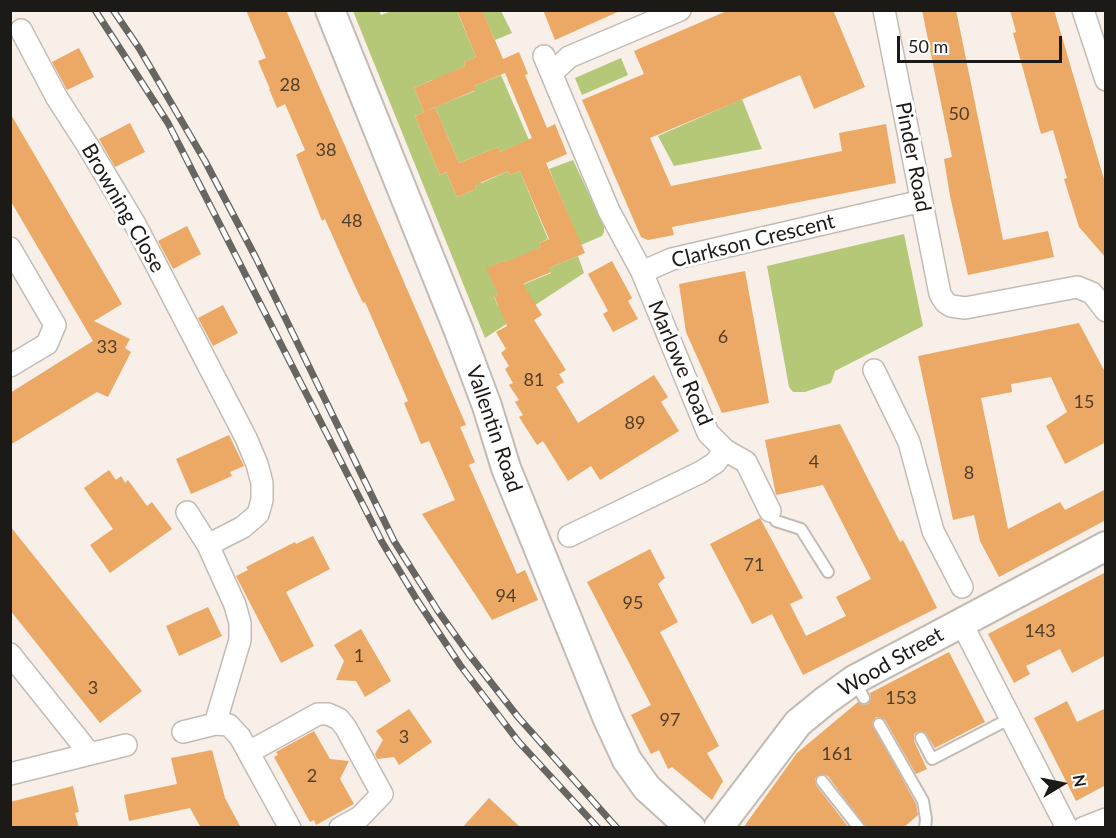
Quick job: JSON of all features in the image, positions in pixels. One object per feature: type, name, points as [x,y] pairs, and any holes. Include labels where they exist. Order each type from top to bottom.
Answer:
[{"type":"street","name":"Vallentin Road","points":[[330,10],[459,331],[487,405],[506,468],[607,717],[627,760],[647,788],[692,828]]},
{"type":"street","points":[[642,272],[609,211],[548,64],[680,10]]},
{"type":"street","name":"Pinder Road","points":[[884,10],[940,294],[945,302],[951,306],[965,308],[1077,287],[1092,293],[1106,311]]},
{"type":"street","points":[[1083,10],[1106,80]]},
{"type":"street","name":"Browning Close","points":[[21,30],[57,98],[136,226],[258,464],[262,483],[262,500],[258,514],[253,520],[208,545]]},
{"type":"street","name":"Clarkson Crescent","points":[[642,272],[672,259],[922,201]]},
{"type":"street","points":[[10,248],[55,325],[47,344],[10,366]]},
{"type":"street","name":"Marlowe Road","points":[[569,536],[701,472],[715,463],[725,450],[708,433],[642,272]]},
{"type":"street","points":[[874,370],[909,442],[933,531],[962,587]]},
{"type":"street","points":[[725,450],[746,462],[770,511]]},
{"type":"street","points":[[187,512],[208,545],[235,605],[240,623],[240,640],[215,724]]},
{"type":"street","name":"Wood Street","points":[[726,822],[783,749],[798,723],[825,701],[859,689],[961,622],[1106,546]]},
{"type":"street","points":[[961,622],[1067,828]]},
{"type":"street","points":[[10,654],[90,754]]},
{"type":"street","points":[[249,752],[318,714],[328,714],[339,719],[382,794],[360,817],[340,828]]},
{"type":"street","points":[[183,732],[215,724],[229,725],[240,736],[290,828]]},
{"type":"street","points":[[10,774],[126,745]]},
{"type":"street","points":[[1083,828],[1106,819]]},
{"type":"lane","points":[[770,511],[776,521],[801,529],[828,572]]},
{"type":"lane","points":[[921,738],[932,759],[1011,718]]},
{"type":"lane","points":[[879,724],[923,801],[925,828]]},
{"type":"lane","points":[[822,781],[859,828]]},
{"type":"green space","points":[[353,11],[379,11],[381,15],[392,11],[457,11],[476,57],[464,62],[465,66],[414,88],[424,112],[415,116],[440,175],[446,172],[457,197],[476,189],[474,181],[482,183],[508,171],[510,175],[520,171],[548,239],[539,243],[541,247],[507,264],[505,260],[487,268],[498,295],[494,297],[498,306],[510,290],[551,273],[549,268],[578,256],[584,273],[485,338]]},
{"type":"green space","points":[[482,11],[501,11],[512,33],[495,40]]},
{"type":"green space","points":[[621,58],[628,75],[582,95],[575,78]]},
{"type":"green space","points":[[501,75],[529,140],[500,152],[498,147],[459,163],[435,107],[475,91],[474,86]]},
{"type":"green space","points":[[742,99],[762,149],[674,166],[658,136]]},
{"type":"green space","points":[[573,160],[604,226],[602,236],[574,248],[571,222],[549,169]]},
{"type":"green space","points":[[904,234],[923,326],[835,371],[831,383],[805,392],[793,392],[789,387],[767,266]]},
{"type":"building","points":[[246,10],[286,10],[466,425],[460,427],[475,462],[469,465],[517,574],[525,570],[538,600],[492,620],[422,514],[455,500],[429,441],[421,444],[404,403],[408,401],[365,302],[363,303],[325,219],[322,221],[296,155],[305,150],[285,104],[277,108],[258,61],[266,58]]},
{"type":"building","points":[[457,10],[482,10],[503,59],[519,52],[528,74],[525,75],[547,128],[555,124],[567,154],[546,163],[585,253],[549,268],[551,272],[523,284],[542,315],[534,320],[566,370],[559,374],[564,382],[556,387],[578,423],[654,375],[668,397],[661,402],[679,431],[600,480],[591,466],[568,481],[543,441],[537,445],[519,417],[523,415],[515,402],[519,400],[509,385],[513,383],[505,369],[509,366],[501,353],[506,349],[496,332],[507,326],[494,296],[498,295],[486,268],[541,247],[539,243],[549,239],[520,171],[510,175],[508,171],[475,185],[476,189],[457,197],[446,172],[440,175],[415,116],[424,112],[414,88],[465,66],[464,62],[476,57]],"holes":[[[505,73],[532,138],[500,152],[498,147],[459,163],[435,107],[476,90],[474,86]]]},
{"type":"building","points":[[543,10],[622,10],[555,40]]},
{"type":"building","points":[[729,10],[833,10],[865,87],[814,109],[800,75],[650,138],[671,186],[842,151],[839,133],[886,124],[896,183],[672,227],[674,235],[648,240],[641,237],[582,100],[644,74],[634,51]]},
{"type":"building","points":[[922,10],[956,10],[1003,240],[1048,231],[1054,257],[968,275],[944,159],[952,157]]},
{"type":"building","points":[[1010,10],[1054,10],[1106,186],[1106,258],[1079,227],[1064,179],[1067,178],[1053,130],[1041,134],[1013,33],[1016,32]]},
{"type":"building","points":[[79,48],[94,77],[67,90],[52,62]]},
{"type":"building","points":[[10,113],[122,304],[94,321],[130,339],[125,348],[131,352],[108,397],[97,392],[10,445],[10,393],[93,341],[10,200]]},
{"type":"building","points":[[130,123],[145,152],[115,167],[99,139]]},
{"type":"building","points":[[187,226],[201,254],[173,269],[158,241]]},
{"type":"building","points":[[612,261],[632,298],[628,301],[638,319],[613,332],[603,314],[608,311],[588,274]]},
{"type":"building","points":[[745,271],[769,403],[722,413],[686,332],[679,284]]},
{"type":"building","points":[[223,305],[238,333],[213,346],[198,318]]},
{"type":"building","points":[[1079,323],[1106,374],[1106,442],[1065,464],[1046,426],[1067,412],[1051,377],[1011,384],[1012,392],[981,398],[1008,529],[1060,502],[1065,510],[1106,489],[1106,520],[999,577],[980,541],[974,515],[953,520],[918,356]]},
{"type":"building","points":[[840,424],[900,542],[903,540],[937,608],[803,675],[772,614],[752,624],[710,544],[760,518],[803,598],[790,604],[806,636],[846,616],[836,597],[871,579],[823,485],[776,495],[765,440]]},
{"type":"building","points":[[229,435],[244,466],[230,472],[232,476],[191,494],[176,459]]},
{"type":"building","points":[[109,470],[116,480],[121,476],[125,483],[128,480],[147,506],[152,502],[172,529],[110,573],[90,545],[113,529],[84,488]]},
{"type":"building","points":[[10,526],[142,691],[100,723],[10,610]]},
{"type":"building","points":[[313,536],[330,569],[286,592],[314,646],[281,663],[236,576],[248,570],[246,567],[295,542],[296,544]]},
{"type":"building","points":[[650,549],[665,578],[658,584],[678,622],[660,632],[719,746],[707,753],[723,781],[712,800],[672,767],[668,769],[659,750],[651,754],[631,715],[651,705],[587,582]]},
{"type":"building","points":[[1106,572],[1106,655],[1072,673],[1060,649],[1026,666],[1030,674],[1014,683],[988,634]]},
{"type":"building","points":[[208,607],[222,636],[179,656],[166,626]]},
{"type":"building","points":[[361,629],[391,681],[365,697],[356,681],[336,680],[344,661],[334,645]]},
{"type":"building","points":[[949,652],[985,722],[935,748],[925,732],[917,732],[914,735],[914,741],[927,769],[916,774],[885,720],[876,717],[872,723],[916,804],[918,815],[903,828],[866,828],[828,776],[822,774],[815,778],[816,785],[849,828],[743,828],[797,753],[858,702],[863,705],[868,704],[871,699],[870,693]]},
{"type":"building","points":[[1067,701],[1077,722],[1106,708],[1106,785],[1076,801],[1034,718]]},
{"type":"building","points":[[409,709],[432,742],[399,765],[394,757],[377,759],[375,754],[383,740],[376,731]]},
{"type":"building","points":[[314,731],[330,759],[349,761],[340,779],[354,804],[316,825],[314,820],[310,822],[274,757],[278,755],[276,752]]},
{"type":"building","points":[[212,750],[225,798],[241,828],[201,828],[190,808],[129,821],[124,795],[177,784],[171,758]]},
{"type":"building","points":[[73,786],[79,812],[75,813],[79,828],[10,828],[10,802]]},
{"type":"building","points":[[489,798],[521,828],[462,828]]},
{"type":"railway","points":[[95,10],[168,123],[382,542],[417,600],[460,665],[518,741],[598,828]]},
{"type":"railway","points":[[113,10],[139,48],[205,161],[256,258],[394,541],[438,611],[468,653],[518,717],[617,828]]}]
